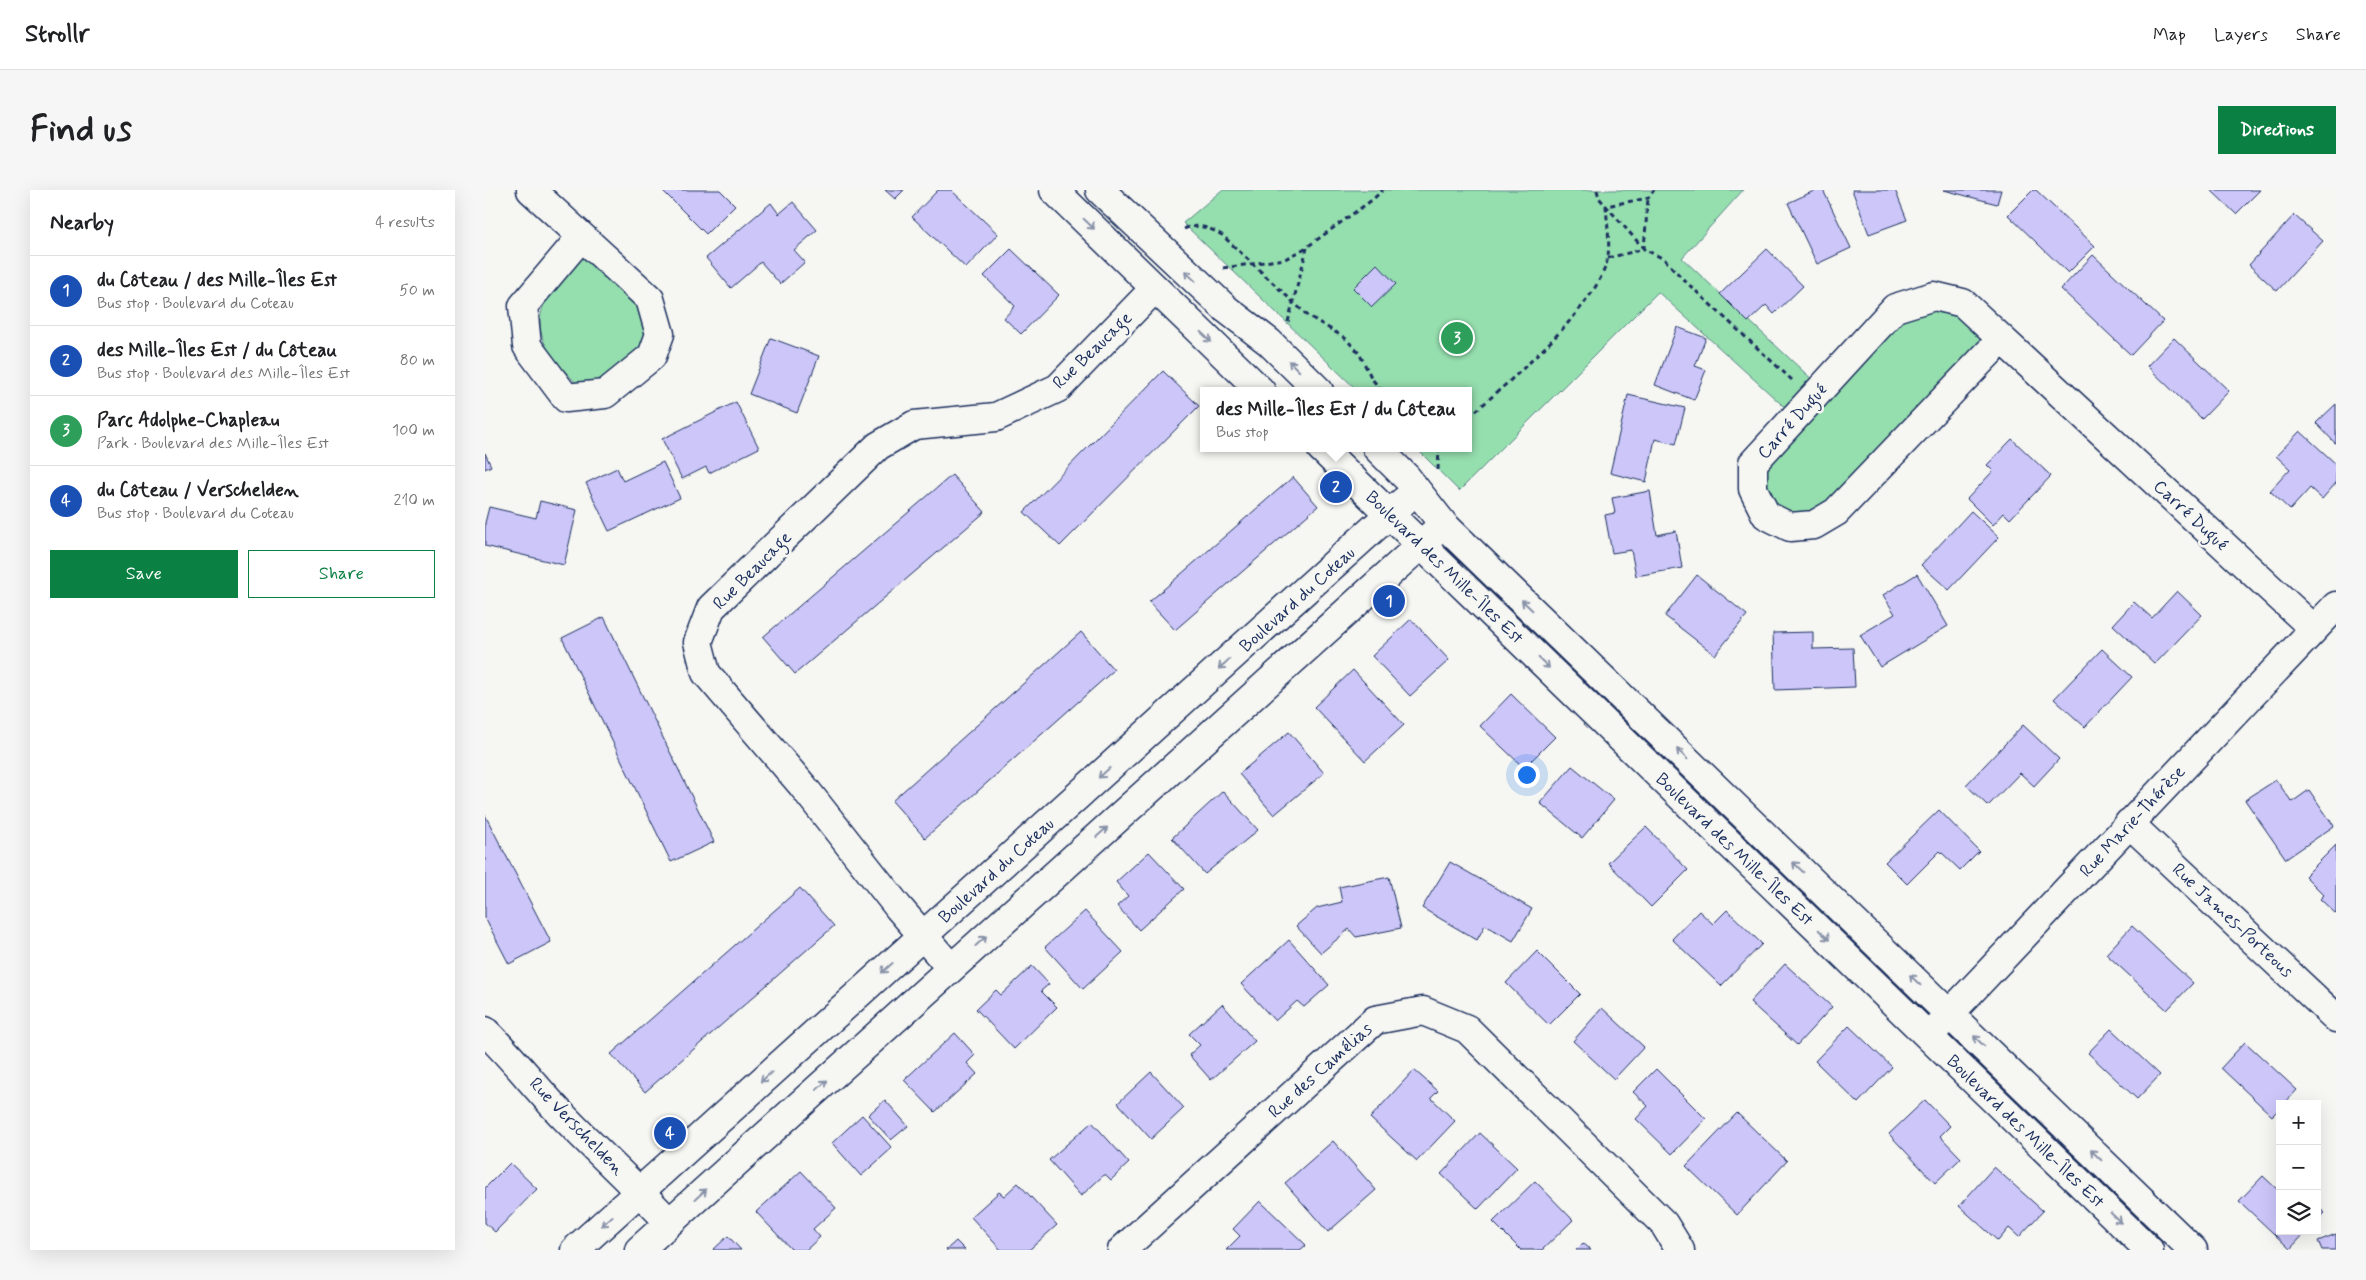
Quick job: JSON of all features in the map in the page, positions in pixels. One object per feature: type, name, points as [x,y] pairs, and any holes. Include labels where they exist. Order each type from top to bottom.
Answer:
[{"type":"street","points":[[531,190],[650,299],[660,334],[652,356],[605,394],[565,398],[527,346],[523,306],[581,237]]},
{"type":"street","points":[[1054,190],[1257,387]]},
{"type":"street","points":[[1100,190],[1197,283],[1226,309],[1269,342],[1315,387]]},
{"type":"street","name":"Rue Beaucage","points":[[951,968],[923,936],[802,785],[706,673],[698,642],[711,608],[878,446],[914,425],[997,417],[1058,388],[1155,288]]},
{"type":"street","name":"Carré Dugué","points":[[2001,340],[1836,512],[1813,525],[1790,527],[1766,515],[1753,489],[1753,463],[1895,308],[1934,296],[1963,302],[2001,340],[2314,629]]},
{"type":"street","name":"Boulevard des Mille-Îles Est","points":[[1325,452],[2149,1250]]},
{"type":"street","name":"Boulevard des Mille-Îles Est","points":[[1381,452],[1407,478],[1444,525],[2193,1250]]},
{"type":"street","name":"Boulevard du Coteau","points":[[575,1250],[1416,490]]},
{"type":"street","points":[[639,1250],[1444,525]]},
{"type":"street","name":"Rue Marie-Thérèse","points":[[1928,1036],[2336,606]]},
{"type":"street","name":"Rue James-Porteous","points":[[2129,823],[2336,1018]]},
{"type":"street","name":"Rue des Camélias","points":[[1122,1250],[1375,1020],[1423,1011],[1467,1029],[1664,1224],[1680,1250]]},
{"type":"street","name":"Rue Verschelden","points":[[485,1031],[514,1059],[563,1115],[669,1222]]},
{"type":"path","points":[[1215,269],[1285,259],[1307,247],[1383,190]]},
{"type":"path","points":[[1597,190],[1599,198],[1605,206],[1644,249],[1664,260],[1813,399]]},
{"type":"path","points":[[1644,249],[1648,198],[1654,190]]},
{"type":"path","points":[[1605,206],[1648,198]]},
{"type":"path","points":[[1472,414],[1572,320],[1594,288],[1608,258],[1605,206]]},
{"type":"path","points":[[1180,232],[1191,227],[1213,230],[1222,235],[1292,302],[1318,322],[1345,338],[1359,353],[1372,379],[1379,387]]},
{"type":"path","points":[[1285,329],[1292,310],[1292,302],[1307,247]]},
{"type":"path","points":[[1608,258],[1644,249]]},
{"type":"path","points":[[1437,471],[1440,462],[1439,452]]},
{"type":"green space","points":[[1222,190],[1743,190],[1682,258],[1818,385],[1791,413],[1658,292],[1459,491],[1420,452],[1472,452],[1472,387],[1354,387],[1183,223]]},
{"type":"green space","points":[[581,254],[636,303],[651,335],[642,352],[606,381],[577,384],[547,348],[541,334],[540,321],[547,297]]},
{"type":"green space","points":[[1934,296],[2001,340],[1836,512],[1766,515],[1753,463],[1895,308]]},
{"type":"building","points":[[662,190],[720,190],[735,205],[706,234]]},
{"type":"building","points":[[885,190],[904,190],[895,199]]},
{"type":"building","points":[[938,190],[951,190],[998,234],[966,268],[912,217]]},
{"type":"building","points":[[1816,190],[1823,190],[1851,248],[1817,264],[1788,203]]},
{"type":"building","points":[[1852,190],[1895,190],[1907,220],[1869,234]]},
{"type":"building","points":[[1944,190],[2001,190],[1997,204]]},
{"type":"building","points":[[2033,190],[2036,190],[2095,246],[2068,273],[2008,215]]},
{"type":"building","points":[[2211,190],[2260,190],[2236,214]]},
{"type":"building","points":[[793,202],[817,230],[794,250],[805,262],[780,284],[761,262],[731,288],[706,258],[771,203],[779,214]]},
{"type":"building","points":[[2294,215],[2323,241],[2277,291],[2249,265]]},
{"type":"building","points":[[1011,249],[1059,295],[1021,334],[1004,318],[1015,306],[984,276]]},
{"type":"building","points":[[1767,249],[1803,286],[1774,314],[1766,305],[1748,322],[1720,294]]},
{"type":"building","points":[[2093,255],[2163,321],[2131,355],[2061,289]]},
{"type":"building","points":[[1377,264],[1396,284],[1372,307],[1353,288]]},
{"type":"building","points":[[1677,327],[1706,338],[1695,366],[1706,370],[1694,400],[1655,385]]},
{"type":"building","points":[[771,338],[819,356],[797,413],[749,394]]},
{"type":"building","points":[[2174,338],[2229,391],[2202,419],[2147,366]]},
{"type":"building","points":[[1163,371],[1199,406],[1060,546],[1024,512]]},
{"type":"building","points":[[1628,395],[1685,408],[1676,444],[1655,439],[1646,482],[1610,473]]},
{"type":"building","points":[[736,402],[759,448],[709,473],[706,467],[682,479],[662,439]]},
{"type":"building","points":[[2336,404],[2336,444],[2316,423]]},
{"type":"building","points":[[2300,431],[2336,464],[2336,483],[2322,499],[2310,488],[2290,510],[2270,491],[2290,469],[2276,456]]},
{"type":"building","points":[[2012,439],[2051,476],[2010,519],[2004,513],[1993,525],[1967,499],[1993,471],[1987,465]]},
{"type":"building","points":[[485,453],[491,466],[485,469]]},
{"type":"building","points":[[663,462],[680,498],[609,531],[586,483],[617,468],[623,481]]},
{"type":"building","points":[[952,475],[985,512],[795,674],[763,637]]},
{"type":"building","points":[[1293,477],[1318,506],[1175,630],[1149,602]]},
{"type":"building","points":[[1650,491],[1657,535],[1676,531],[1682,568],[1636,576],[1631,550],[1612,553],[1605,515],[1615,513],[1612,498]]},
{"type":"building","points":[[540,501],[577,510],[564,565],[485,546],[485,523],[489,507],[536,518]]},
{"type":"building","points":[[1971,511],[1999,537],[1949,590],[1921,565]]},
{"type":"building","points":[[1917,574],[1948,626],[1880,667],[1860,635],[1895,614],[1883,595]]},
{"type":"building","points":[[1697,575],[1747,615],[1715,655],[1665,616]]},
{"type":"building","points":[[2177,591],[2202,615],[2155,664],[2113,625],[2134,602],[2152,618]]},
{"type":"building","points":[[604,617],[714,842],[671,862],[562,638]]},
{"type":"building","points":[[1411,619],[1449,660],[1410,696],[1372,656]]},
{"type":"building","points":[[1081,632],[1114,670],[925,838],[892,801]]},
{"type":"building","points":[[1813,632],[1813,649],[1853,648],[1855,687],[1775,690],[1773,633]]},
{"type":"building","points":[[2102,649],[2132,677],[2085,727],[2054,699]]},
{"type":"building","points":[[1353,670],[1404,725],[1365,761],[1314,707]]},
{"type":"building","points":[[1511,694],[1555,737],[1524,768],[1480,726]]},
{"type":"building","points":[[2023,725],[2059,759],[2034,786],[2020,773],[1988,806],[1966,785]]},
{"type":"building","points":[[1289,732],[1324,773],[1274,815],[1239,774]]},
{"type":"building","points":[[1572,766],[1614,800],[1582,838],[1540,803]]},
{"type":"building","points":[[2276,780],[2292,802],[2309,790],[2334,826],[2286,859],[2245,800]]},
{"type":"building","points":[[1223,791],[1258,830],[1205,874],[1172,838]]},
{"type":"building","points":[[1939,810],[1979,851],[1960,870],[1940,851],[1907,884],[1885,862]]},
{"type":"building","points":[[485,815],[551,942],[509,964],[485,918]]},
{"type":"building","points":[[1646,827],[1688,870],[1651,907],[1608,863]]},
{"type":"building","points":[[2336,845],[2336,914],[2320,899],[2324,895],[2305,876]]},
{"type":"building","points":[[1149,852],[1184,889],[1139,930],[1117,906],[1128,896],[1116,882]]},
{"type":"building","points":[[1450,862],[1532,909],[1513,941],[1485,925],[1477,940],[1422,908]]},
{"type":"building","points":[[1389,877],[1401,928],[1356,937],[1349,929],[1321,953],[1296,926],[1317,908],[1342,902],[1339,887]]},
{"type":"building","points":[[800,888],[834,926],[645,1092],[611,1054]]},
{"type":"building","points":[[1727,910],[1762,944],[1721,986],[1672,939],[1699,911],[1713,924]]},
{"type":"building","points":[[1085,911],[1123,952],[1083,989],[1045,947]]},
{"type":"building","points":[[2132,926],[2193,983],[2167,1010],[2106,954]]},
{"type":"building","points":[[1289,940],[1329,985],[1304,1007],[1297,1001],[1275,1021],[1241,984]]},
{"type":"building","points":[[1537,951],[1580,994],[1549,1025],[1506,983]]},
{"type":"building","points":[[1785,964],[1832,1007],[1797,1045],[1750,1002]]},
{"type":"building","points":[[1032,966],[1049,984],[1041,991],[1057,1007],[1014,1049],[976,1009],[996,990],[1001,995]]},
{"type":"building","points":[[1222,1004],[1255,1041],[1211,1080],[1189,1055],[1200,1045],[1189,1034]]},
{"type":"building","points":[[1602,1008],[1644,1047],[1614,1079],[1573,1041]]},
{"type":"building","points":[[1849,1026],[1892,1067],[1858,1103],[1815,1061]]},
{"type":"building","points":[[2111,1029],[2160,1075],[2137,1099],[2088,1053]]},
{"type":"building","points":[[955,1033],[975,1055],[967,1063],[977,1074],[935,1112],[904,1080]]},
{"type":"building","points":[[2245,1042],[2297,1090],[2288,1100],[2276,1100],[2276,1112],[2272,1116],[2221,1068]]},
{"type":"building","points":[[1656,1069],[1706,1119],[1672,1154],[1636,1119],[1648,1106],[1633,1092]]},
{"type":"building","points":[[1414,1070],[1438,1091],[1431,1098],[1455,1121],[1417,1161],[1370,1118]]},
{"type":"building","points":[[1151,1072],[1184,1108],[1151,1139],[1118,1103]]},
{"type":"building","points":[[885,1100],[908,1126],[891,1140],[868,1115]]},
{"type":"building","points":[[1925,1100],[1950,1126],[1940,1136],[1961,1158],[1935,1183],[1889,1134]]},
{"type":"building","points":[[1737,1113],[1787,1161],[1737,1215],[1686,1166]]},
{"type":"building","points":[[862,1115],[892,1148],[861,1176],[832,1143]]},
{"type":"building","points":[[1092,1122],[1129,1163],[1111,1180],[1105,1174],[1081,1196],[1049,1160]]},
{"type":"building","points":[[1480,1133],[1517,1168],[1478,1209],[1441,1174]]},
{"type":"building","points":[[1333,1141],[1376,1190],[1328,1232],[1285,1183]]},
{"type":"building","points":[[510,1163],[537,1189],[495,1232],[485,1223],[485,1188]]},
{"type":"building","points":[[1994,1167],[2043,1211],[2019,1237],[2009,1228],[1998,1241],[1959,1206]]},
{"type":"building","points":[[801,1171],[836,1208],[813,1229],[820,1237],[806,1250],[792,1250],[756,1212]]},
{"type":"building","points":[[2263,1176],[2276,1188],[2276,1235],[2303,1235],[2290,1249],[2239,1201]]},
{"type":"building","points":[[1535,1181],[1573,1220],[1542,1250],[1521,1250],[1493,1222]]},
{"type":"building","points":[[1018,1183],[1057,1225],[1029,1250],[1001,1250],[971,1217],[999,1192],[1004,1196]]},
{"type":"building","points":[[1260,1201],[1306,1245],[1300,1250],[1226,1250],[1240,1236],[1233,1229]]},
{"type":"building","points":[[2336,1234],[2336,1250],[2322,1250],[2318,1241]]},
{"type":"building","points":[[728,1236],[741,1250],[713,1250]]},
{"type":"building","points":[[956,1241],[965,1250],[946,1250]]},
{"type":"building","points":[[1583,1243],[1591,1250],[1576,1250]]},
{"type":"place","name":"Parc Adolphe-Chapleau","points":[[1457,338]]},
{"type":"place","name":"des Mille-Îles Est / du Côteau","points":[[1336,487]]},
{"type":"place","name":"du Côteau / des Mille-Îles Est","points":[[1389,601]]},
{"type":"place","name":"du Côteau / Verschelden","points":[[670,1133]]}]
